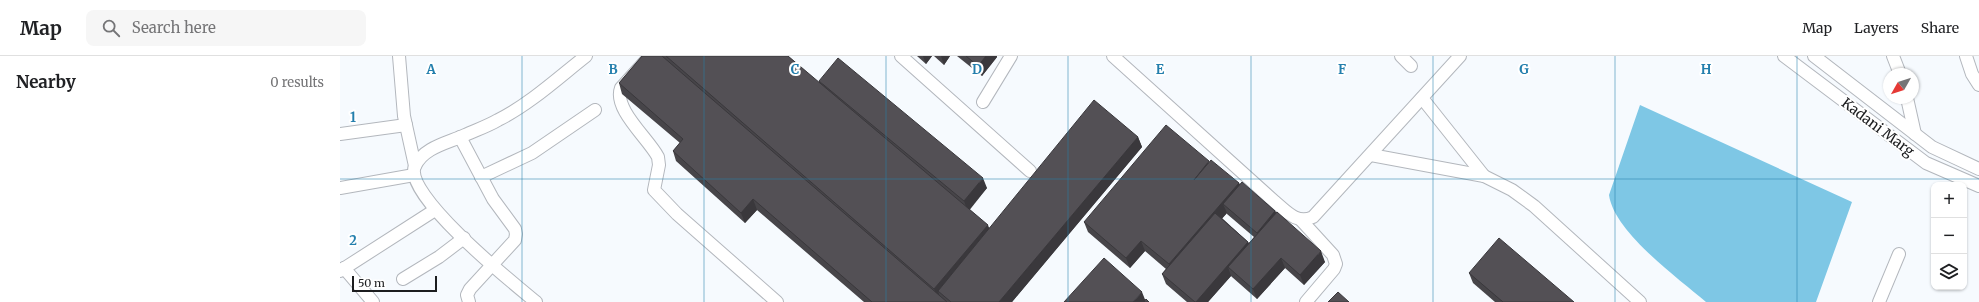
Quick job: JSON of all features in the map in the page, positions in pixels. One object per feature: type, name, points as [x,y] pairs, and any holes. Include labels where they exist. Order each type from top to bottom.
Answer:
[{"type":"street","points":[[399,56],[406,125],[414,171],[422,191],[435,210],[492,266],[536,302]]},
{"type":"street","points":[[340,188],[414,171],[424,152],[499,120],[530,100],[586,56]]},
{"type":"street","points":[[650,56],[621,88],[619,99],[625,111],[658,156],[659,165],[654,190],[677,214],[777,302]]},
{"type":"street","points":[[901,56],[1030,171]]},
{"type":"street","points":[[983,102],[1011,56]]},
{"type":"street","points":[[1113,56],[1275,202],[1295,218],[1301,220],[1328,248],[1333,255],[1336,264],[1334,269],[1306,302]]},
{"type":"street","points":[[1401,56],[1411,66]]},
{"type":"street","points":[[1301,220],[1313,217],[1460,56]]},
{"type":"street","name":"Kadani Marg","points":[[1784,56],[1926,163],[1979,186]]},
{"type":"street","name":"Kadani Marg","points":[[1814,56],[1932,147],[1979,169]]},
{"type":"street","points":[[1893,56],[1898,68]]},
{"type":"street","points":[[1966,56],[1972,74],[1979,85]]},
{"type":"street","points":[[1422,98],[1484,176]]},
{"type":"street","points":[[1908,104],[1916,134]]},
{"type":"street","points":[[481,177],[532,153],[595,110]]},
{"type":"street","points":[[340,134],[406,125]]},
{"type":"street","points":[[460,137],[481,177],[516,234],[515,240],[470,289],[467,295],[469,302]]},
{"type":"street","points":[[1371,155],[1484,176],[1512,190],[1534,206],[1640,302]]},
{"type":"street","points":[[373,302],[342,270],[435,210]]},
{"type":"street","points":[[403,279],[439,257],[464,238]]},
{"type":"street","points":[[1879,302],[1899,254]]},
{"type":"water","points":[[1640,105],[1852,202],[1816,302],[1706,302],[1664,267],[1635,239],[1622,224],[1613,209],[1609,195]]},
{"type":"building","points":[[642,56],[662,56],[947,302],[872,302],[753,199],[741,213],[673,151],[683,139],[619,83]]},
{"type":"building","points":[[666,56],[788,56],[988,225],[934,289]]},
{"type":"building","points":[[966,56],[986,56],[978,66]]},
{"type":"building","points":[[838,58],[983,178],[964,201],[819,81]]},
{"type":"building","points":[[1094,100],[1138,137],[999,302],[951,302],[938,291]]},
{"type":"building","points":[[1166,125],[1209,161],[1194,180],[1211,160],[1239,183],[1169,264],[1141,241],[1126,258],[1084,222]]},
{"type":"building","points":[[1242,182],[1275,211],[1257,233],[1223,204]]},
{"type":"building","points":[[1277,212],[1321,251],[1300,275],[1281,258],[1253,289],[1228,267]]},
{"type":"building","points":[[1215,213],[1248,242],[1195,302],[1162,274]]},
{"type":"building","points":[[1499,238],[1574,302],[1503,302],[1469,273]]},
{"type":"building","points":[[1104,258],[1142,292],[1133,302],[1064,302]]},
{"type":"building","points":[[1338,292],[1349,302],[1328,302]]}]
